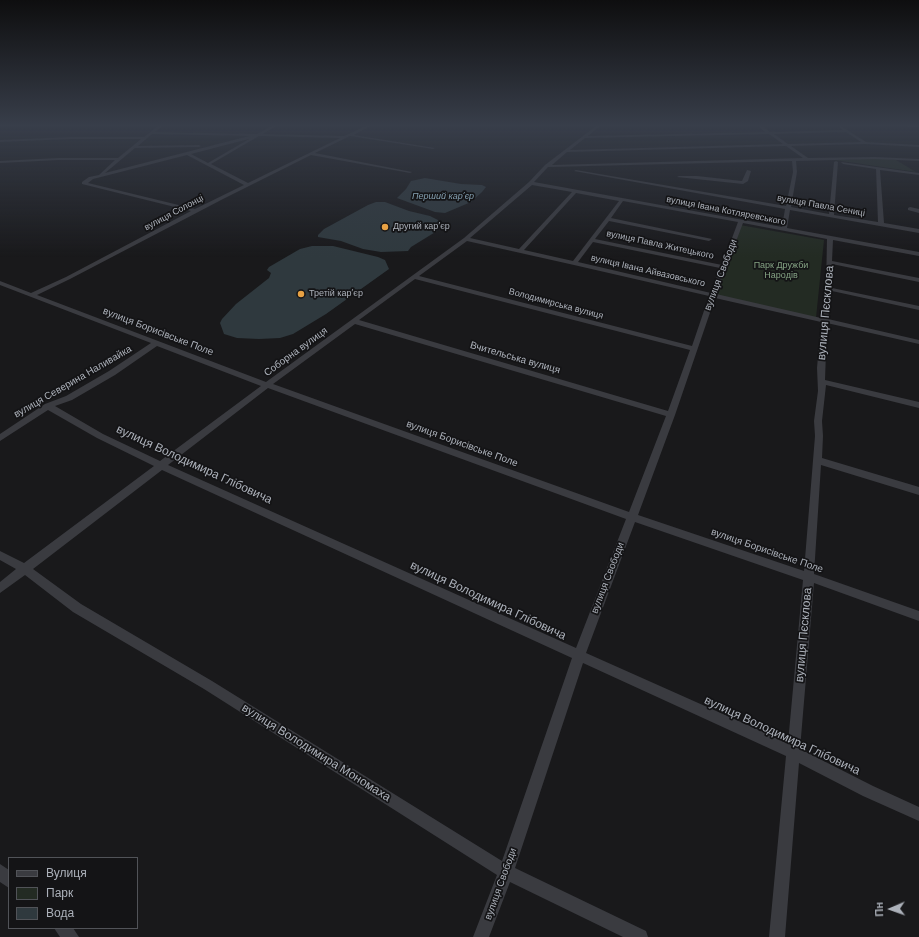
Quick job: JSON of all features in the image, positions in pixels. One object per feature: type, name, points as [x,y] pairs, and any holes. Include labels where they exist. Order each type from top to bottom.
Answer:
[{"type":"street","points":[[106,170],[86,181],[84,184],[196,211]]},
{"type":"street","points":[[91,178],[121,170]]},
{"type":"street","points":[[219,170],[242,183],[249,185]]},
{"type":"street","name":"вулиця Солонці","points":[[32,295],[280,170]]},
{"type":"street","points":[[397,170],[410,172]]},
{"type":"street","name":"Соборна вулиця","points":[[0,588],[267,385],[302,361],[414,276],[466,240],[531,183],[543,170]]},
{"type":"street","name":"вулиця Павла Сениці","points":[[570,170],[919,231]]},
{"type":"street","points":[[695,170],[702,177]]},
{"type":"street","points":[[784,230],[795,170]]},
{"type":"street","points":[[831,216],[835,170]]},
{"type":"street","points":[[878,170],[881,224]]},
{"type":"street","points":[[890,170],[919,174]]},
{"type":"street","points":[[679,177],[702,177],[743,183],[746,181],[749,171]]},
{"type":"street","points":[[697,193],[701,185],[702,177]]},
{"type":"street","name":"вулиця Івана Котляревського","points":[[531,183],[919,254]]},
{"type":"street","points":[[520,251],[575,191]]},
{"type":"street","points":[[574,263],[622,200]]},
{"type":"street","points":[[910,209],[919,211]]},
{"type":"street","points":[[608,219],[709,239]]},
{"type":"street","name":"вулиця Свободи","points":[[481,937],[506,872],[579,656],[671,415],[713,295],[741,222]]},
{"type":"street","name":"вулиця Пєсклова","points":[[777,937],[809,577],[819,436],[818,420],[822,382],[821,368],[824,320],[829,289],[830,238]]},
{"type":"street","name":"вулиця Івана Айвазовського","points":[[466,240],[574,263],[919,342]]},
{"type":"street","name":"вулиця Павла Житецького","points":[[592,240],[724,267]]},
{"type":"street","points":[[830,262],[919,280]]},
{"type":"street","name":"Володимирська вулиця","points":[[414,276],[694,349]]},
{"type":"street","name":"вулиця Борисівське Поле","points":[[0,283],[267,385],[631,517],[919,616]]},
{"type":"street","points":[[829,289],[919,308]]},
{"type":"street","name":"Вчительська вулиця","points":[[354,321],[671,415]]},
{"type":"street","name":"вулиця Северина Наливайка","points":[[0,438],[48,406],[69,398],[112,373],[156,343]]},
{"type":"street","points":[[822,382],[919,406]]},
{"type":"street","name":"вулиця Володимира Глібовича","points":[[48,406],[100,436],[162,466],[794,753],[868,791],[919,814]]},
{"type":"street","points":[[817,460],[919,491]]},
{"type":"street","name":"вулиця Володимира Мономаха","points":[[0,555],[25,569],[77,608],[208,685],[506,872],[640,937]]},
{"type":"street","points":[[0,872],[8,879]]},
{"type":"street","points":[[63,929],[71,937]]},
{"type":"green space","points":[[901,170],[912,170],[916,172]]},
{"type":"green space","name":"Парк Дружби Народів","points":[[740,225],[824,240],[816,318],[715,295]]},
{"type":"water","name":"Перший кар’єр","points":[[425,178],[461,184],[482,185],[486,187],[471,202],[445,213],[435,212],[397,198],[406,189],[411,181]]},
{"type":"water","name":"Другий кар’єр","points":[[376,202],[385,202],[409,211],[430,216],[440,221],[443,225],[437,231],[411,247],[408,251],[381,252],[363,249],[341,241],[318,237],[324,229]]},
{"type":"water","name":"Третій кар’єр","points":[[312,246],[333,246],[378,257],[385,260],[389,269],[326,314],[293,334],[280,338],[259,339],[237,338],[224,334],[220,323],[222,319],[236,304],[269,278],[271,273],[267,270],[269,267],[300,249]]},
{"type":"place","name":"Другий кар’єр","points":[[385,227]]},
{"type":"place","name":"Третій кар’єр","points":[[301,294]]}]
